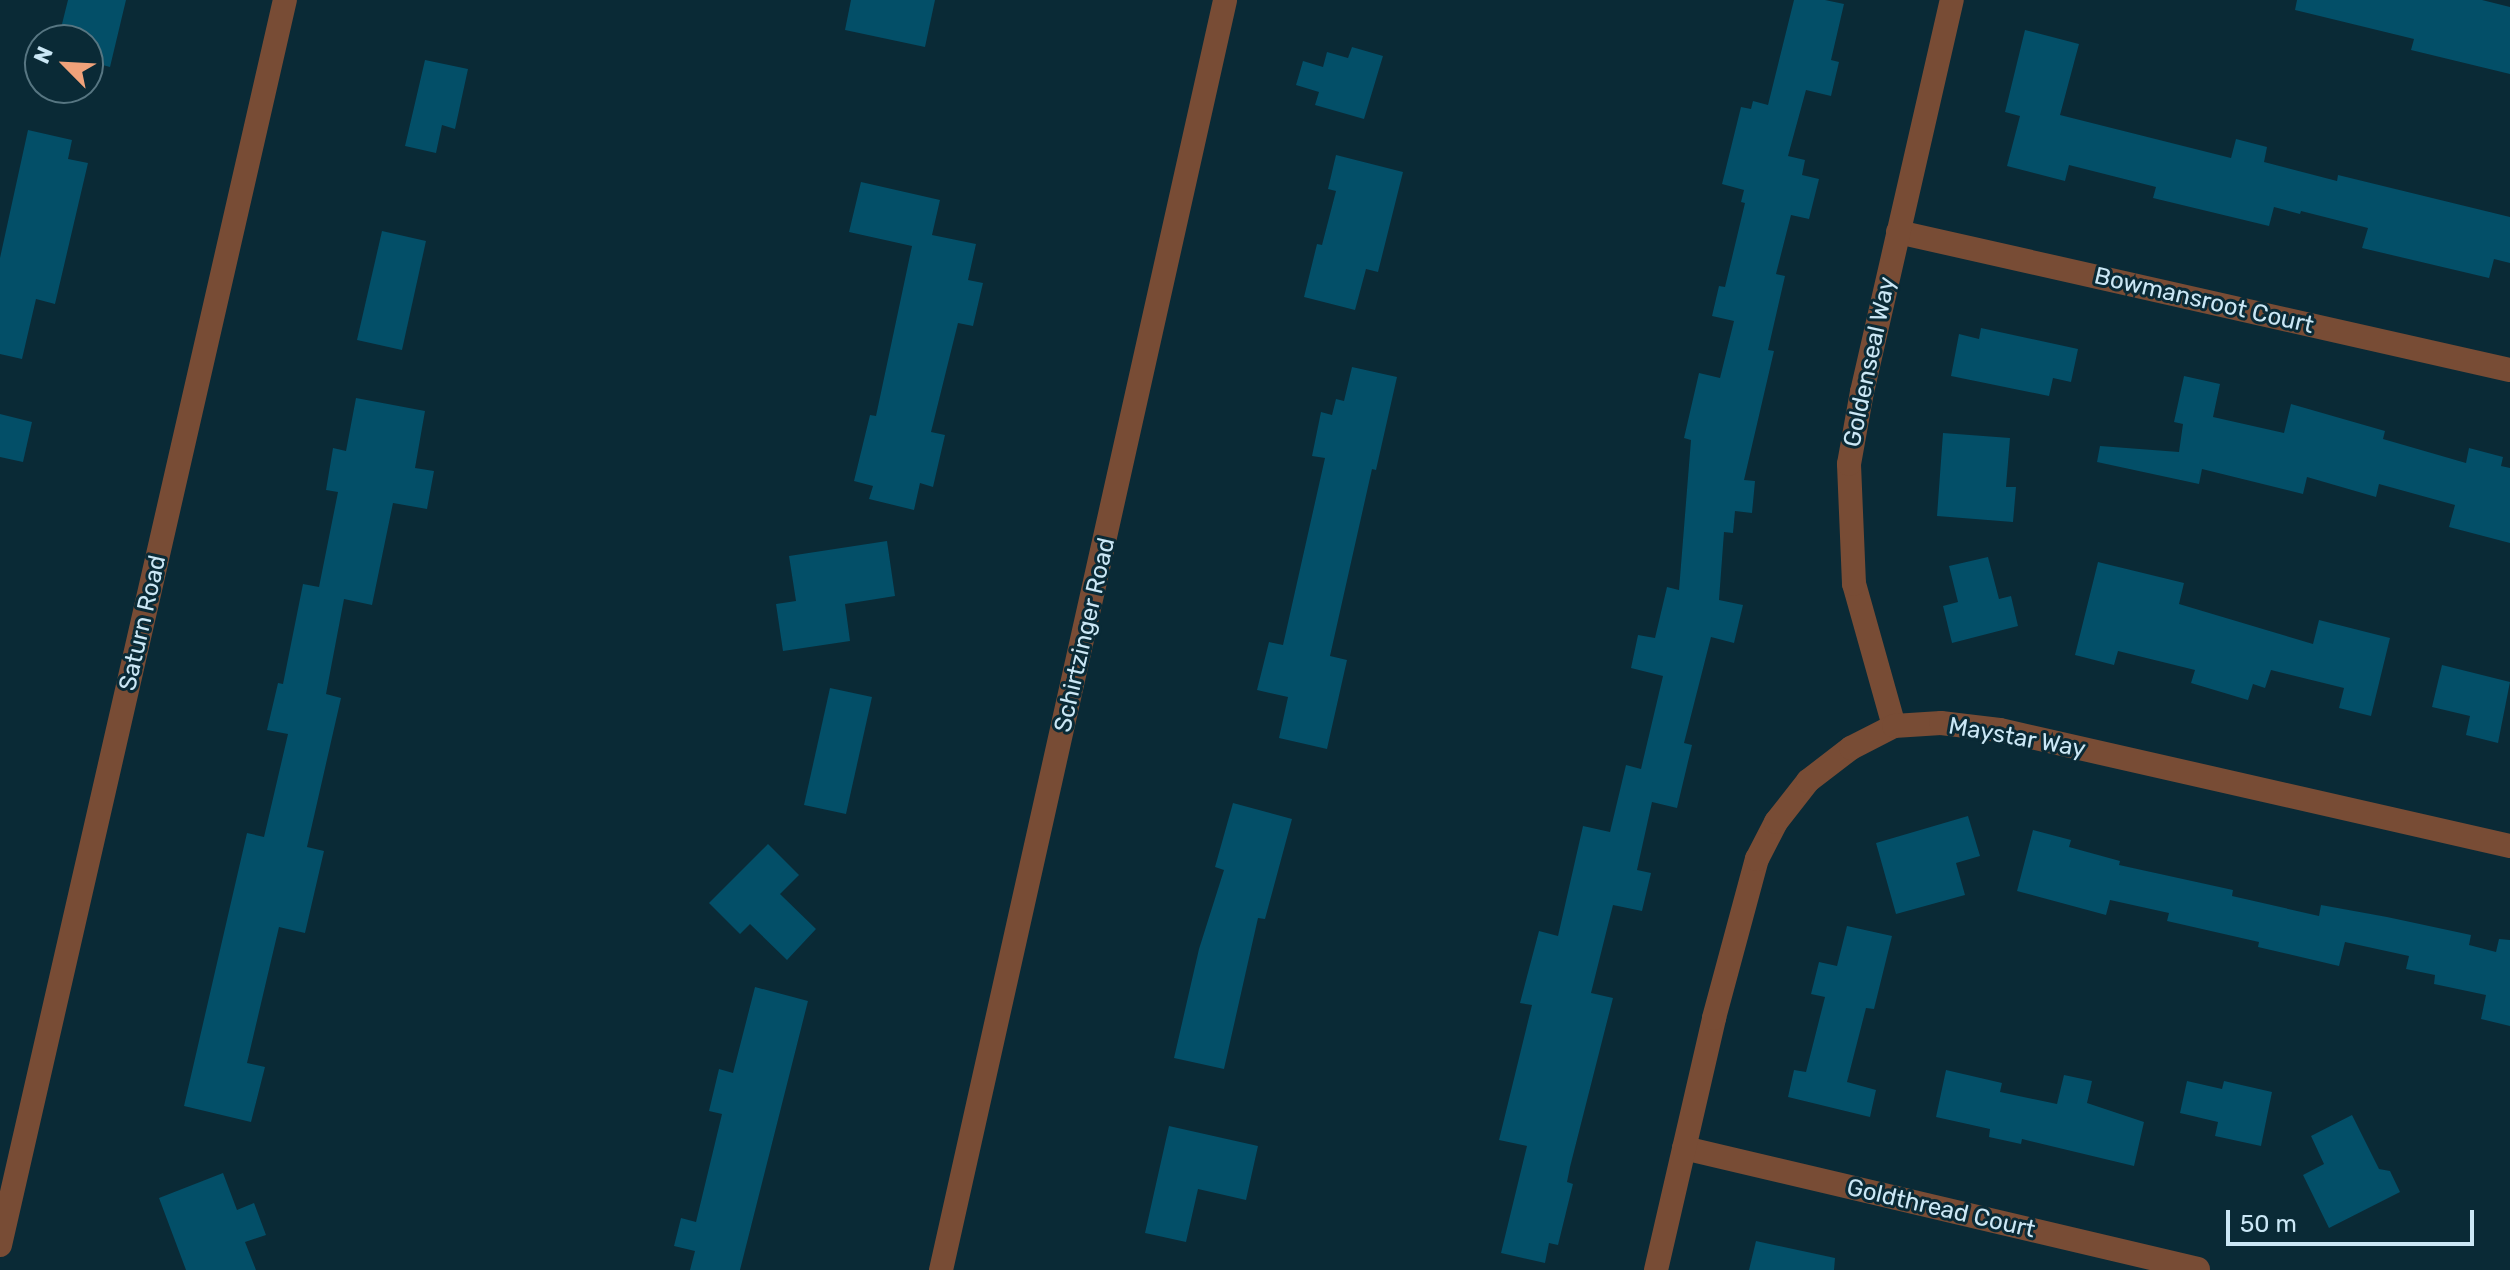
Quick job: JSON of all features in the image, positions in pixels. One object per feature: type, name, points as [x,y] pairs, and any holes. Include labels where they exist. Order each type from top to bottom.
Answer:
[{"type":"street","name":"Saturn Road","points":[[0,1245],[285,0]]},
{"type":"street","name":"Schirtzinger Road","points":[[941,1270],[1225,0]]},
{"type":"street","name":"Goldenseal Way","points":[[1894,726],[1854,584],[1849,464],[1898,232],[1952,0]]},
{"type":"street","name":"Bowmansroot Court","points":[[1898,232],[2510,370]]},
{"type":"street","name":"Maystar Way","points":[[1656,1270],[1718,1003],[1757,859],[1776,822],[1808,781],[1851,748],[1894,726],[1941,723],[2000,730],[2510,846]]},
{"type":"street","name":"Goldthread Court","points":[[1684,1148],[2198,1269]]},
{"type":"building","points":[[68,0],[126,0],[110,67],[104,65],[104,24],[62,24]]},
{"type":"building","points":[[851,0],[935,0],[925,47],[845,30]]},
{"type":"building","points":[[1794,0],[1825,0],[1844,4],[1831,60],[1839,62],[1831,96],[1806,90],[1788,156],[1805,160],[1802,175],[1819,179],[1809,219],[1791,215],[1776,274],[1785,276],[1768,350],[1774,351],[1744,480],[1755,481],[1752,513],[1735,511],[1733,533],[1724,532],[1719,600],[1743,605],[1734,643],[1711,637],[1684,743],[1692,745],[1677,808],[1652,802],[1637,870],[1651,873],[1642,911],[1613,905],[1591,993],[1613,998],[1570,1167],[1567,1182],[1573,1184],[1558,1245],[1549,1243],[1545,1263],[1501,1253],[1527,1146],[1499,1140],[1532,1005],[1520,1003],[1539,931],[1558,936],[1583,826],[1610,832],[1626,765],[1641,769],[1663,676],[1631,668],[1638,635],[1655,638],[1667,587],[1679,590],[1691,440],[1684,438],[1699,373],[1720,378],[1734,321],[1712,316],[1719,286],[1725,287],[1745,203],[1741,202],[1744,190],[1722,184],[1741,107],[1751,109],[1753,101],[1768,105]]},
{"type":"building","points":[[2297,0],[2482,0],[2510,7],[2510,74],[2411,50],[2414,39],[2295,10]]},
{"type":"building","points":[[2025,30],[2079,44],[2060,115],[2231,158],[2236,139],[2267,147],[2264,162],[2337,181],[2338,175],[2510,217],[2510,263],[2494,259],[2489,278],[2362,248],[2368,228],[2301,211],[2300,214],[2274,207],[2269,226],[2153,198],[2156,187],[2069,165],[2065,181],[2007,166],[2020,116],[2005,112]]},
{"type":"building","points":[[1352,47],[1383,56],[1364,119],[1315,105],[1319,92],[1296,85],[1303,61],[1323,67],[1327,52],[1348,58]]},
{"type":"building","points":[[425,60],[468,69],[455,129],[442,125],[436,153],[405,146]]},
{"type":"building","points":[[28,130],[72,140],[68,159],[88,163],[55,304],[36,299],[22,359],[0,354],[0,258]]},
{"type":"building","points":[[1336,155],[1403,172],[1378,272],[1366,269],[1355,310],[1304,297],[1317,244],[1322,245],[1336,191],[1328,189]]},
{"type":"building","points":[[861,182],[940,200],[932,235],[976,244],[968,280],[983,283],[973,326],[958,323],[931,432],[945,435],[933,487],[920,483],[914,510],[869,499],[873,486],[854,481],[870,415],[876,416],[912,246],[849,232]]},
{"type":"building","points":[[382,231],[426,241],[402,350],[357,340]]},
{"type":"building","points":[[1981,328],[2078,349],[2071,382],[2053,378],[2049,396],[1951,376],[1959,334],[1979,339]]},
{"type":"building","points":[[1352,367],[1397,377],[1376,470],[1372,469],[1330,656],[1347,660],[1327,749],[1279,738],[1288,697],[1257,690],[1269,642],[1283,645],[1325,458],[1312,456],[1321,412],[1332,415],[1336,399],[1344,401]]},
{"type":"building","points":[[2184,376],[2220,384],[2213,417],[2284,433],[2291,404],[2385,431],[2383,439],[2466,463],[2469,448],[2503,457],[2501,466],[2510,468],[2510,543],[2449,527],[2455,505],[2379,484],[2376,497],[2307,477],[2303,494],[2202,469],[2199,484],[2097,462],[2100,446],[2179,452],[2183,424],[2174,422]]},
{"type":"building","points":[[356,398],[425,411],[415,468],[434,471],[427,509],[393,503],[372,605],[344,599],[326,694],[341,698],[307,847],[324,851],[305,933],[279,927],[247,1063],[265,1067],[251,1122],[184,1106],[247,833],[264,837],[288,734],[267,730],[278,683],[283,684],[303,584],[319,587],[338,492],[326,490],[333,448],[346,451]]},
{"type":"building","points":[[0,414],[32,422],[23,462],[0,457]]},
{"type":"building","points":[[1943,433],[2010,438],[2006,487],[2016,487],[2013,522],[1937,516]]},
{"type":"building","points":[[887,541],[895,596],[845,604],[850,641],[783,651],[776,604],[796,601],[789,556]]},
{"type":"building","points":[[1988,557],[1999,599],[2011,596],[2018,626],[1952,643],[1943,606],[1958,602],[1949,566]]},
{"type":"building","points":[[2098,562],[2184,583],[2179,604],[2313,644],[2319,620],[2390,638],[2371,716],[2339,708],[2344,688],[2271,670],[2265,688],[2253,684],[2248,700],[2191,683],[2195,670],[2118,651],[2114,665],[2075,655]]},
{"type":"building","points":[[2442,665],[2510,682],[2498,743],[2466,735],[2470,716],[2432,707]]},
{"type":"building","points":[[830,688],[872,697],[846,814],[804,805]]},
{"type":"building","points":[[1233,803],[1292,819],[1265,919],[1258,918],[1224,1069],[1174,1058],[1199,949],[1224,870],[1215,867]]},
{"type":"building","points":[[1968,816],[1980,856],[1956,863],[1965,895],[1896,914],[1876,843]]},
{"type":"building","points":[[2033,830],[2071,840],[2069,847],[2120,861],[2119,865],[2233,890],[2232,896],[2319,916],[2321,905],[2387,917],[2471,935],[2469,945],[2496,952],[2499,939],[2510,940],[2510,1026],[2481,1019],[2486,995],[2434,984],[2435,975],[2406,969],[2409,956],[2345,942],[2339,966],[2258,947],[2259,942],[2167,921],[2169,913],[2110,900],[2106,915],[2017,891]]},
{"type":"building","points":[[768,844],[799,875],[780,894],[816,929],[787,960],[750,924],[740,934],[709,903]]},
{"type":"building","points":[[1847,926],[1892,936],[1874,1009],[1866,1008],[1847,1082],[1876,1090],[1870,1117],[1788,1097],[1794,1070],[1806,1072],[1825,997],[1811,994],[1819,962],[1837,966]]},
{"type":"building","points":[[755,987],[808,1001],[740,1270],[690,1270],[695,1251],[674,1246],[681,1218],[696,1222],[722,1114],[709,1111],[719,1069],[733,1073]]},
{"type":"building","points":[[1946,1070],[2002,1083],[2000,1092],[2057,1104],[2064,1075],[2092,1081],[2087,1103],[2144,1122],[2134,1166],[2022,1139],[2021,1144],[1989,1137],[1990,1129],[1936,1117]]},
{"type":"building","points":[[2187,1081],[2222,1089],[2224,1081],[2272,1092],[2261,1146],[2215,1136],[2218,1122],[2180,1113]]},
{"type":"building","points":[[2352,1115],[2379,1169],[2390,1171],[2400,1192],[2329,1228],[2303,1175],[2324,1164],[2311,1136]]},
{"type":"building","points":[[1169,1126],[1258,1146],[1246,1200],[1198,1189],[1186,1242],[1145,1233]]},
{"type":"building","points":[[223,1173],[237,1210],[254,1203],[266,1235],[245,1242],[256,1270],[186,1270],[159,1198]]},
{"type":"building","points":[[1756,1241],[1835,1258],[1834,1270],[1749,1270]]}]
